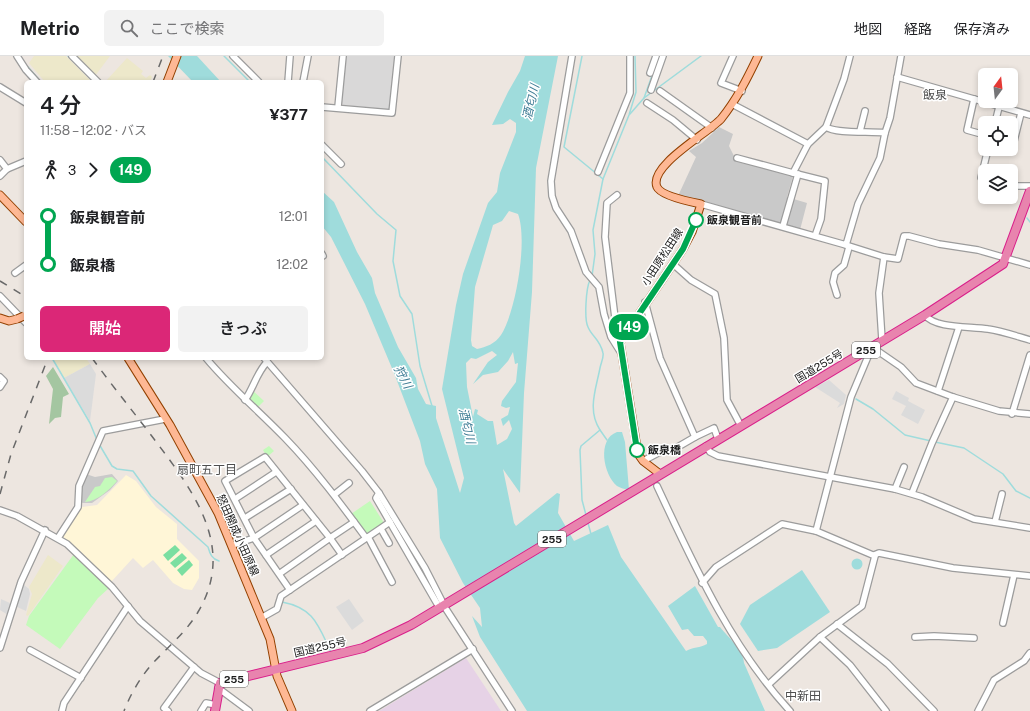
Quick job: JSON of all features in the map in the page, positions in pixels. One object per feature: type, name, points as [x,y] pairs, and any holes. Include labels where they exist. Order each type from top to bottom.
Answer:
[{"type":"highway","name":"国道255号","points":[[660,474],[925,315],[996,270],[1003,264],[1006,258],[1030,191]]},
{"type":"highway","name":"255","points":[[441,606],[660,474]]},
{"type":"highway","name":"国道255号","points":[[219,686],[275,669],[363,648],[399,632],[441,606]]},
{"type":"highway","name":"255","points":[[215,708],[219,686]]},
{"type":"main road","points":[[168,80],[177,56]]},
{"type":"main road","points":[[701,204],[662,193],[657,186],[656,180],[659,173],[668,162],[712,128],[732,104],[742,91],[758,56]]},
{"type":"main road","points":[[0,195],[24,220]]},
{"type":"main road","name":"小田原松田線","points":[[621,338],[673,264],[692,232],[701,204]]},
{"type":"main road","points":[[0,318],[9,321],[23,319]]},
{"type":"main road","points":[[621,338],[621,353],[638,454],[643,462],[660,474]]},
{"type":"main road","name":"怒田開成小田原線","points":[[129,360],[165,419],[218,513],[233,545],[270,640],[275,669],[292,711]]},
{"type":"street","points":[[17,56],[26,70],[35,80]]},
{"type":"street","points":[[72,56],[96,80]]},
{"type":"street","points":[[233,56],[257,80]]},
{"type":"street","points":[[288,80],[290,56]]},
{"type":"street","points":[[303,80],[308,56]]},
{"type":"street","points":[[338,107],[343,56]]},
{"type":"street","points":[[324,107],[338,107],[392,113],[398,56]]},
{"type":"street","points":[[572,56],[551,181],[552,196],[556,208],[571,231],[590,278],[599,287],[604,314],[611,337],[621,353]]},
{"type":"street","points":[[598,172],[630,93],[630,56]]},
{"type":"street","points":[[733,56],[721,82],[742,91]]},
{"type":"street","points":[[783,226],[795,173],[808,144],[826,127],[844,79],[850,56]]},
{"type":"street","points":[[837,295],[833,282],[836,273],[844,265],[858,204],[880,158],[885,133],[890,118],[901,56]]},
{"type":"street","points":[[650,73],[659,58]]},
{"type":"street","points":[[651,90],[659,58]]},
{"type":"street","points":[[897,77],[978,101]]},
{"type":"street","points":[[0,87],[24,102]]},
{"type":"street","points":[[660,91],[712,128]]},
{"type":"street","points":[[974,100],[967,130],[978,133]]},
{"type":"street","points":[[648,103],[673,120],[697,140]]},
{"type":"street","points":[[732,104],[808,144]]},
{"type":"street","points":[[997,116],[999,108],[1030,115]]},
{"type":"street","points":[[860,131],[865,111]]},
{"type":"street","points":[[1018,127],[1022,113]]},
{"type":"street","points":[[826,127],[847,131],[885,133]]},
{"type":"street","points":[[324,147],[341,164]]},
{"type":"street","points":[[737,158],[825,182],[821,219],[815,236]]},
{"type":"street","points":[[0,160],[7,169]]},
{"type":"street","points":[[0,176],[7,169],[24,162]]},
{"type":"street","points":[[1018,186],[1030,186]]},
{"type":"street","points":[[617,195],[607,203],[605,237],[617,334],[621,338]]},
{"type":"street","points":[[701,204],[783,226],[898,260],[904,236],[978,250],[1030,265]]},
{"type":"street","points":[[882,340],[879,293],[884,257]]},
{"type":"street","points":[[673,264],[691,280],[715,294],[724,338],[727,400],[741,426]]},
{"type":"street","points":[[15,273],[24,266]]},
{"type":"street","points":[[0,296],[23,319]]},
{"type":"street","points":[[645,302],[660,358],[695,437]]},
{"type":"street","points":[[925,315],[928,319],[958,327],[988,329],[1030,340]]},
{"type":"street","points":[[938,391],[958,327]]},
{"type":"street","points":[[816,531],[852,397],[872,347],[901,367],[916,383],[953,397],[1012,414],[1030,414]]},
{"type":"street","points":[[1012,414],[1030,355]]},
{"type":"street","points":[[208,360],[225,381],[287,440],[335,494],[367,538],[392,582]]},
{"type":"street","points":[[245,400],[253,388],[265,360],[362,471],[379,493],[425,568],[441,606]]},
{"type":"street","points":[[0,377],[4,380],[0,386]]},
{"type":"street","points":[[912,493],[932,443],[953,397]]},
{"type":"street","points":[[58,538],[78,507],[78,489],[103,431],[106,429],[165,419]]},
{"type":"street","points":[[643,462],[658,453],[676,448],[714,428],[718,439]]},
{"type":"street","points":[[706,446],[710,452],[718,456],[896,489],[912,493],[958,513],[995,522],[1030,528]]},
{"type":"street","points":[[290,590],[254,538],[245,518],[225,482],[265,458],[342,555]]},
{"type":"street","points":[[896,489],[904,468]]},
{"type":"street","points":[[235,499],[276,472]]},
{"type":"street","points":[[335,494],[349,483]]},
{"type":"street","points":[[656,486],[702,583],[722,617],[790,711]]},
{"type":"street","points":[[245,518],[291,489]]},
{"type":"street","points":[[379,493],[376,498],[441,606],[473,648],[512,711]]},
{"type":"street","points":[[995,522],[1002,494]]},
{"type":"street","points":[[233,545],[254,538],[303,505]]},
{"type":"street","points":[[0,510],[14,514],[45,530],[76,551],[94,568],[140,621],[248,711]]},
{"type":"street","points":[[266,556],[316,521]]},
{"type":"street","points":[[279,574],[354,522]]},
{"type":"street","points":[[261,618],[277,609],[280,596],[390,522]]},
{"type":"street","points":[[702,583],[716,568],[782,524],[816,531],[858,550],[874,555],[879,553],[953,568],[1030,576]]},
{"type":"street","points":[[381,529],[389,543]]},
{"type":"street","points":[[0,648],[20,582],[45,530]]},
{"type":"street","points":[[769,684],[820,637],[863,604],[874,555]]},
{"type":"street","points":[[1003,623],[1014,575]]},
{"type":"street","points":[[62,711],[64,704],[128,606]]},
{"type":"street","points":[[837,624],[888,664],[934,711]]},
{"type":"street","points":[[915,638],[934,636],[974,638]]},
{"type":"street","points":[[820,637],[850,665],[886,711]]},
{"type":"street","points":[[370,711],[473,648]]},
{"type":"street","points":[[30,650],[81,678]]},
{"type":"street","points":[[978,711],[994,680],[1024,661],[1030,653]]},
{"type":"street","points":[[165,710],[194,667]]},
{"type":"street","points":[[201,711],[206,703],[215,708]]},
{"type":"shaded area","points":[[34,56],[66,56],[90,80],[43,80],[29,63]]},
{"type":"shaded area","points":[[75,56],[110,56],[95,76]]},
{"type":"shaded area","points":[[346,56],[395,56],[391,108],[388,110],[343,105],[341,102]]},
{"type":"shaded area","points":[[127,58],[143,71],[141,74],[146,78],[150,75],[152,77],[151,80],[107,80]]},
{"type":"shaded area","points":[[719,127],[733,134],[729,146],[736,160],[793,176],[787,197],[807,203],[800,230],[678,196],[696,157],[689,151],[702,143]]},
{"type":"shaded area","points":[[54,360],[87,360],[90,364],[64,378]]},
{"type":"shaded area","points":[[90,364],[96,374],[90,421],[64,378]]},
{"type":"shaded area","points":[[829,380],[846,395],[844,404],[837,408],[840,403],[815,387]]},
{"type":"shaded area","points":[[896,391],[909,398],[908,401],[925,410],[918,424],[901,415],[906,406],[892,399]]},
{"type":"shaded area","points":[[86,474],[95,477],[112,474],[118,481],[110,490],[92,503],[83,503],[80,502],[79,492]]},
{"type":"shaded area","points":[[126,475],[136,481],[156,507],[177,524],[177,539],[199,561],[199,578],[192,590],[184,589],[173,583],[153,560],[143,568],[133,558],[111,582],[79,550],[64,538],[63,535],[82,507],[97,505]]},
{"type":"shaded area","points":[[48,555],[63,566],[28,616],[26,615],[32,594],[29,587]]},
{"type":"shaded area","points":[[23,584],[29,589],[30,594],[26,611],[15,606]]},
{"type":"shaded area","points":[[1,599],[12,604],[8,615],[0,610]]},
{"type":"shaded area","points":[[349,599],[364,621],[352,630],[336,607]]},
{"type":"shaded area","points":[[466,658],[501,711],[379,711]]},
{"type":"green space","points":[[53,367],[69,394],[63,397],[61,417],[55,418],[49,424],[53,389],[46,376]]},
{"type":"green space","points":[[251,389],[264,401],[257,408],[246,399]]},
{"type":"green space","points":[[269,446],[274,451],[267,457],[263,450]]},
{"type":"green space","points":[[112,477],[117,481],[107,491],[94,500],[85,502],[95,487],[100,486],[105,478]]},
{"type":"green space","points":[[370,501],[384,523],[366,534],[351,514]]},
{"type":"green space","points":[[175,545],[180,550],[168,561],[163,555]]},
{"type":"green space","points":[[182,553],[187,558],[175,568],[170,563]]},
{"type":"green space","points":[[74,554],[109,588],[98,598],[60,649],[26,625],[29,616]]},
{"type":"green space","points":[[189,560],[193,565],[182,576],[177,570]]},
{"type":"water","points":[[168,56],[197,56],[219,80],[191,80]]},
{"type":"water","points":[[525,56],[558,56],[536,168],[532,292],[524,393],[520,493],[503,469],[514,523],[516,526],[557,493],[560,494],[558,513],[574,541],[608,525],[621,557],[686,651],[707,644],[707,641],[703,636],[694,636],[688,629],[682,630],[668,606],[695,586],[718,627],[720,627],[739,649],[765,711],[527,711],[480,637],[472,616],[482,627],[480,608],[463,583],[440,538],[437,489],[425,464],[420,441],[394,373],[365,304],[331,237],[324,228],[324,193],[334,202],[357,252],[372,278],[375,293],[398,347],[416,378],[418,389],[426,404],[436,406],[436,418],[460,493],[464,478],[442,389],[456,305],[463,274],[488,203],[497,192],[500,173],[516,132],[516,123],[510,119],[503,124],[492,125],[520,71]],"holes":[[[509,211],[518,214],[522,240],[521,257],[516,293],[511,310],[501,335],[496,341],[490,345],[477,349],[472,346],[471,340],[475,287],[493,225],[502,221]],[[492,351],[497,355],[488,362],[473,384],[483,375],[498,372],[508,361],[513,352],[515,364],[518,363],[516,382],[502,401],[501,406],[506,408],[510,407],[508,415],[501,419],[503,426],[509,420],[512,429],[507,439],[497,445],[493,421],[488,421],[477,414],[478,410],[475,409],[473,417],[467,387],[466,363],[471,358],[476,359]]]},
{"type":"water","points":[[617,432],[622,432],[625,442],[629,490],[617,486],[612,481],[608,473],[604,457],[607,442],[611,436]]},
{"type":"water","points":[[857,558],[861,560],[863,564],[861,568],[857,570],[853,568],[851,564],[853,560]]},
{"type":"water","points":[[802,570],[830,612],[777,648],[758,651],[740,624],[750,605]]},
{"type":"waterway","points":[[68,56],[92,80]]},
{"type":"waterway","points":[[224,56],[248,80]]},
{"type":"waterway","points":[[582,56],[564,147],[603,179]]},
{"type":"waterway","points":[[592,276],[595,254],[593,230],[603,179],[629,115],[636,92],[635,56]]},
{"type":"waterway","points":[[644,98],[659,56]]},
{"type":"waterway","points":[[630,114],[644,98],[701,56]]},
{"type":"waterway","points":[[28,67],[39,80]]},
{"type":"waterway","points":[[324,159],[377,214],[396,230],[393,261],[400,296],[412,314],[420,366],[432,406]]},
{"type":"waterway","points":[[1027,218],[1030,222]]},
{"type":"waterway","points":[[586,515],[582,500],[580,450],[581,446],[600,430],[596,422],[593,407],[603,358],[602,348],[588,327],[587,323],[586,304],[587,290],[590,280]]},
{"type":"waterway","points":[[53,360],[90,423],[97,440]]},
{"type":"waterway","points":[[856,399],[873,409],[905,435],[931,441]]},
{"type":"waterway","points":[[600,430],[607,440]]},
{"type":"waterway","points":[[935,442],[964,448],[1003,474],[1016,491],[1030,498]]},
{"type":"waterway","points":[[99,444],[112,466],[117,469],[133,471],[151,496],[208,547],[212,556],[219,561]]},
{"type":"waterway","points":[[588,523],[591,534]]},
{"type":"waterway","points":[[282,602],[301,609],[314,619],[331,652]]},
{"type":"railway","points":[[154,80],[163,56]]},
{"type":"railway","points":[[0,281],[24,296]]},
{"type":"railway","points":[[0,494],[11,454],[47,360]]},
{"type":"railway","points":[[94,360],[151,435],[194,496],[204,518],[211,540],[213,563],[209,587],[194,619],[145,673],[133,691],[124,711]]},
{"type":"bus line","name":"149","points":[[637,450],[620,342],[621,338],[683,249],[692,232],[696,220]]},
{"type":"place","name":"飯泉観音前","points":[[696,220]]},
{"type":"place","name":"飯泉橋","points":[[637,450]]},
{"type":"district","name":"飯泉","points":[[935,95]]},
{"type":"district","name":"扇町五丁目","points":[[207,470]]},
{"type":"district","name":"中新田","points":[[803,696]]},
{"type":"water label","name":"酒匂川","points":[[531,102]]},
{"type":"water label","name":"狩川","points":[[403,377]]},
{"type":"water label","name":"酒匂川","points":[[467,426]]}]
